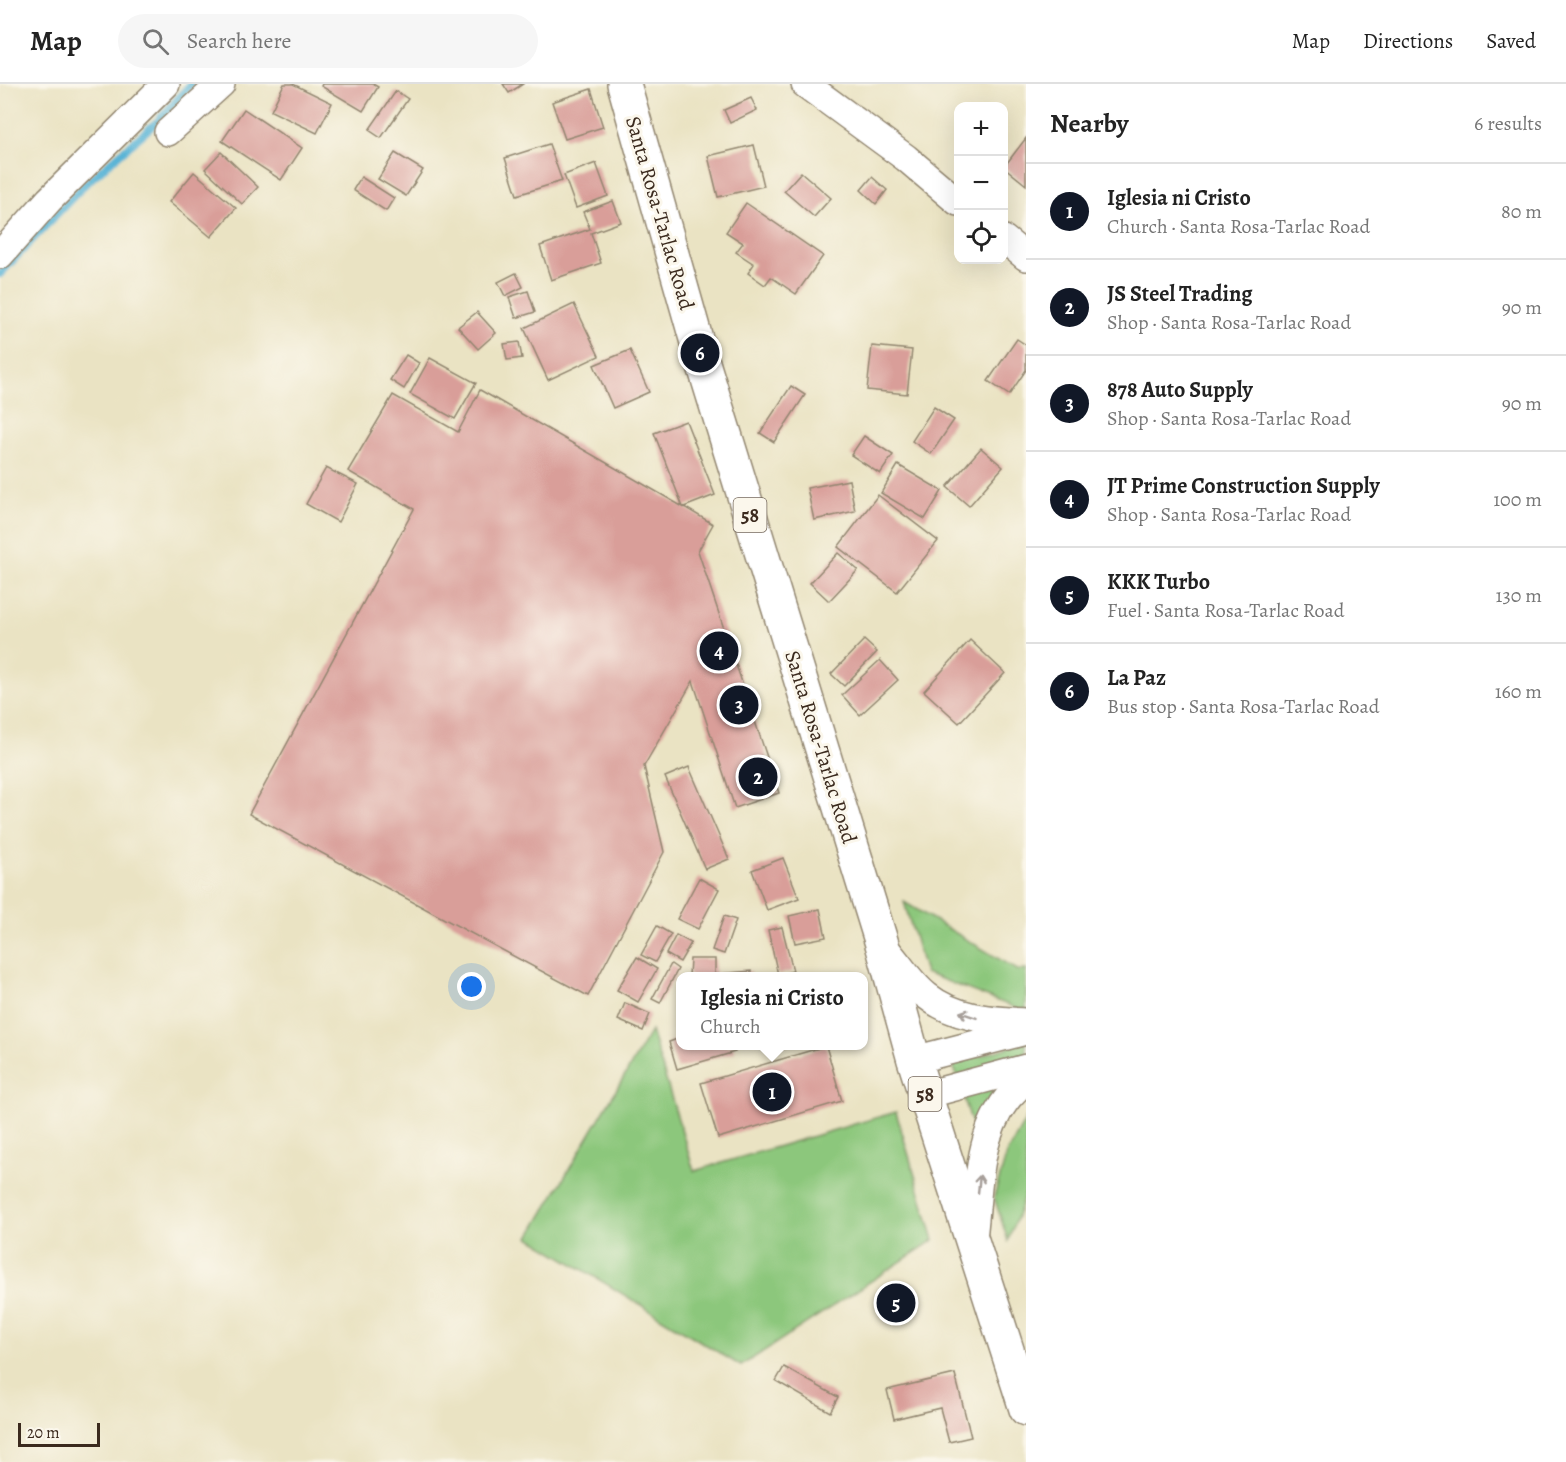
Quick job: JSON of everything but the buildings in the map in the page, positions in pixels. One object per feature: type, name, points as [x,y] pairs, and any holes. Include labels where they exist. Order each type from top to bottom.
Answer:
[{"type":"highway","name":"Santa Rosa-Tarlac Road","points":[[624,84],[700,353],[882,944],[914,1060],[1026,1408]]},
{"type":"street","points":[[0,255],[49,200],[166,84]]},
{"type":"street","points":[[168,132],[221,84]]},
{"type":"street","points":[[805,84],[906,158],[954,199]]},
{"type":"street","points":[[1008,242],[1026,257]]},
{"type":"street","points":[[882,944],[927,996],[949,1009],[978,1019],[1026,1022]]},
{"type":"street","points":[[914,1060],[1026,1031]]},
{"type":"street","points":[[925,1095],[1026,1068]]},
{"type":"street","points":[[973,1242],[984,1141],[997,1110],[1026,1082]]},
{"type":"green space","points":[[904,902],[1019,971],[1026,969],[1026,1012],[925,973]]},
{"type":"green space","points":[[651,1031],[694,1171],[896,1112],[934,1240],[741,1366],[529,1237]]},
{"type":"green space","points":[[1026,1042],[1026,1056],[957,1077],[953,1064]]},
{"type":"green space","points":[[996,1086],[975,1133],[963,1095]]},
{"type":"green space","points":[[1026,1119],[1026,1192],[1008,1241],[994,1197],[1007,1153]]},
{"type":"waterway","points":[[0,274],[85,184],[159,120],[191,84]]},
{"type":"place","name":"La Paz","points":[[700,353]]},
{"type":"place","name":"JT Prime Construction Supply","points":[[719,651]]},
{"type":"place","name":"878 Auto Supply","points":[[739,705]]},
{"type":"place","name":"JS Steel Trading","points":[[758,777]]},
{"type":"place","name":"Iglesia ni Cristo","points":[[772,1092]]},
{"type":"place","name":"KKK Turbo","points":[[896,1303]]}]
